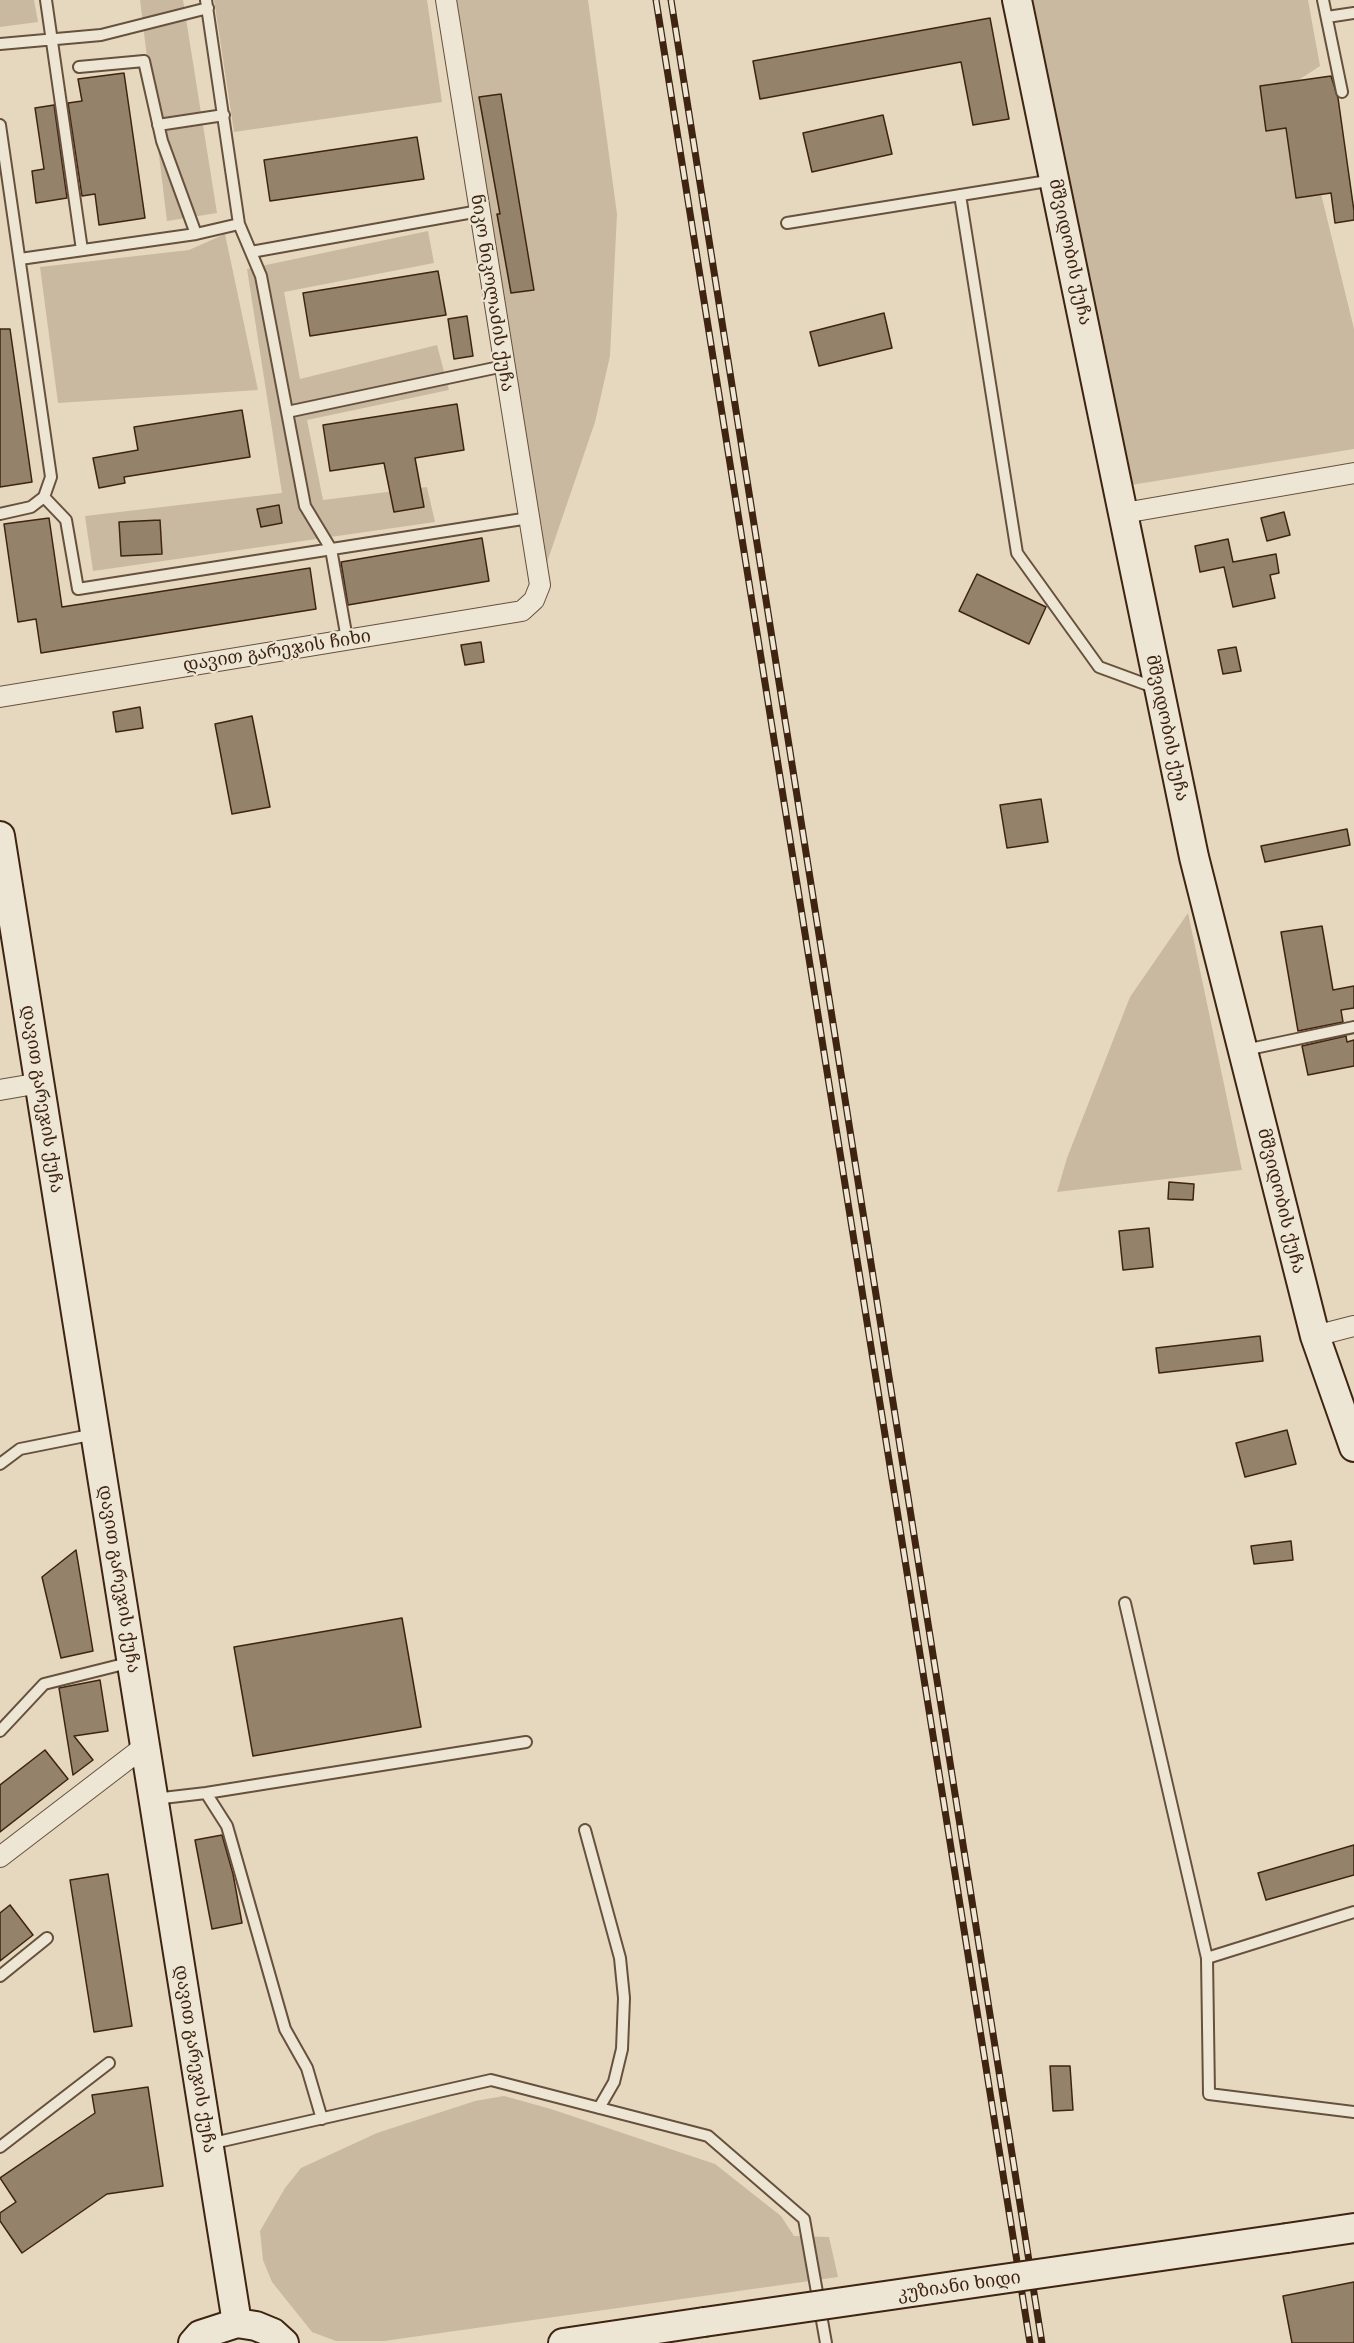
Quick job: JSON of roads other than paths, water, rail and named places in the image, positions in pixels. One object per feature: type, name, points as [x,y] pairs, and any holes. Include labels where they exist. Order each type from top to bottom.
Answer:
[{"type":"main road","name":"მშვიდობის ქუჩა","points":[[1017,0],[1194,857],[1315,1336],[1354,1447]]},
{"type":"main road","name":"დავით გარეჯის ქუჩა","points":[[1,851],[237,2323]]},
{"type":"main road","name":"კუზიანი ხიდი","points":[[563,2343],[1354,2228]]},
{"type":"main road","points":[[193,2343],[200,2335],[237,2323],[256,2325],[273,2333],[284,2343]]},
{"type":"street","name":"ნიკო ნიკოლაძის ქუჩა","points":[[446,0],[540,585]]},
{"type":"street","points":[[1124,513],[1354,473]]},
{"type":"street","name":"დავით გარეჯის ჩიხი","points":[[0,697],[522,611],[534,600],[540,585]]},
{"type":"street","points":[[0,1090],[40,1083]]},
{"type":"street","points":[[1315,1336],[1354,1326]]},
{"type":"street","points":[[0,1857],[145,1746]]},
{"type":"lane","points":[[46,0],[82,250]]},
{"type":"lane","points":[[1323,0],[1342,92]]},
{"type":"lane","points":[[0,44],[102,35],[207,4],[240,224],[261,276],[304,506],[331,549],[347,639]]},
{"type":"lane","points":[[1327,17],[1354,13]]},
{"type":"lane","points":[[79,67],[144,61],[158,125],[196,234]]},
{"type":"lane","points":[[158,125],[224,115]]},
{"type":"lane","points":[[0,125],[51,477],[44,497],[31,507],[0,514]]},
{"type":"lane","points":[[787,223],[1054,180]]},
{"type":"lane","points":[[960,195],[1017,553],[1099,666],[1160,689]]},
{"type":"lane","points":[[251,252],[479,211]]},
{"type":"lane","points":[[20,258],[196,234],[240,224]]},
{"type":"lane","points":[[287,412],[504,366]]},
{"type":"lane","points":[[44,497],[66,520],[78,589],[529,518]]},
{"type":"lane","points":[[1242,1051],[1354,1027]]},
{"type":"lane","points":[[0,1464],[20,1449],[95,1434]]},
{"type":"lane","points":[[1125,1603],[1207,1958],[1209,2094],[1354,2112]]},
{"type":"lane","points":[[0,1731],[44,1684],[132,1662]]},
{"type":"lane","points":[[154,1799],[206,1793],[526,1742]]},
{"type":"lane","points":[[206,1793],[227,1826],[285,2029],[307,2068],[322,2119]]},
{"type":"lane","points":[[585,1830],[620,1958],[624,1998],[622,2049],[614,2082],[599,2108]]},
{"type":"lane","points":[[1207,1958],[1354,1912]]},
{"type":"lane","points":[[0,1976],[47,1938]]},
{"type":"lane","points":[[0,2147],[109,2063]]},
{"type":"lane","points":[[209,2144],[491,2080],[708,2136],[804,2219],[826,2343]]},
{"type":"railway","points":[[656,0],[1030,2343]]},
{"type":"railway","points":[[671,0],[1042,2343]]}]
